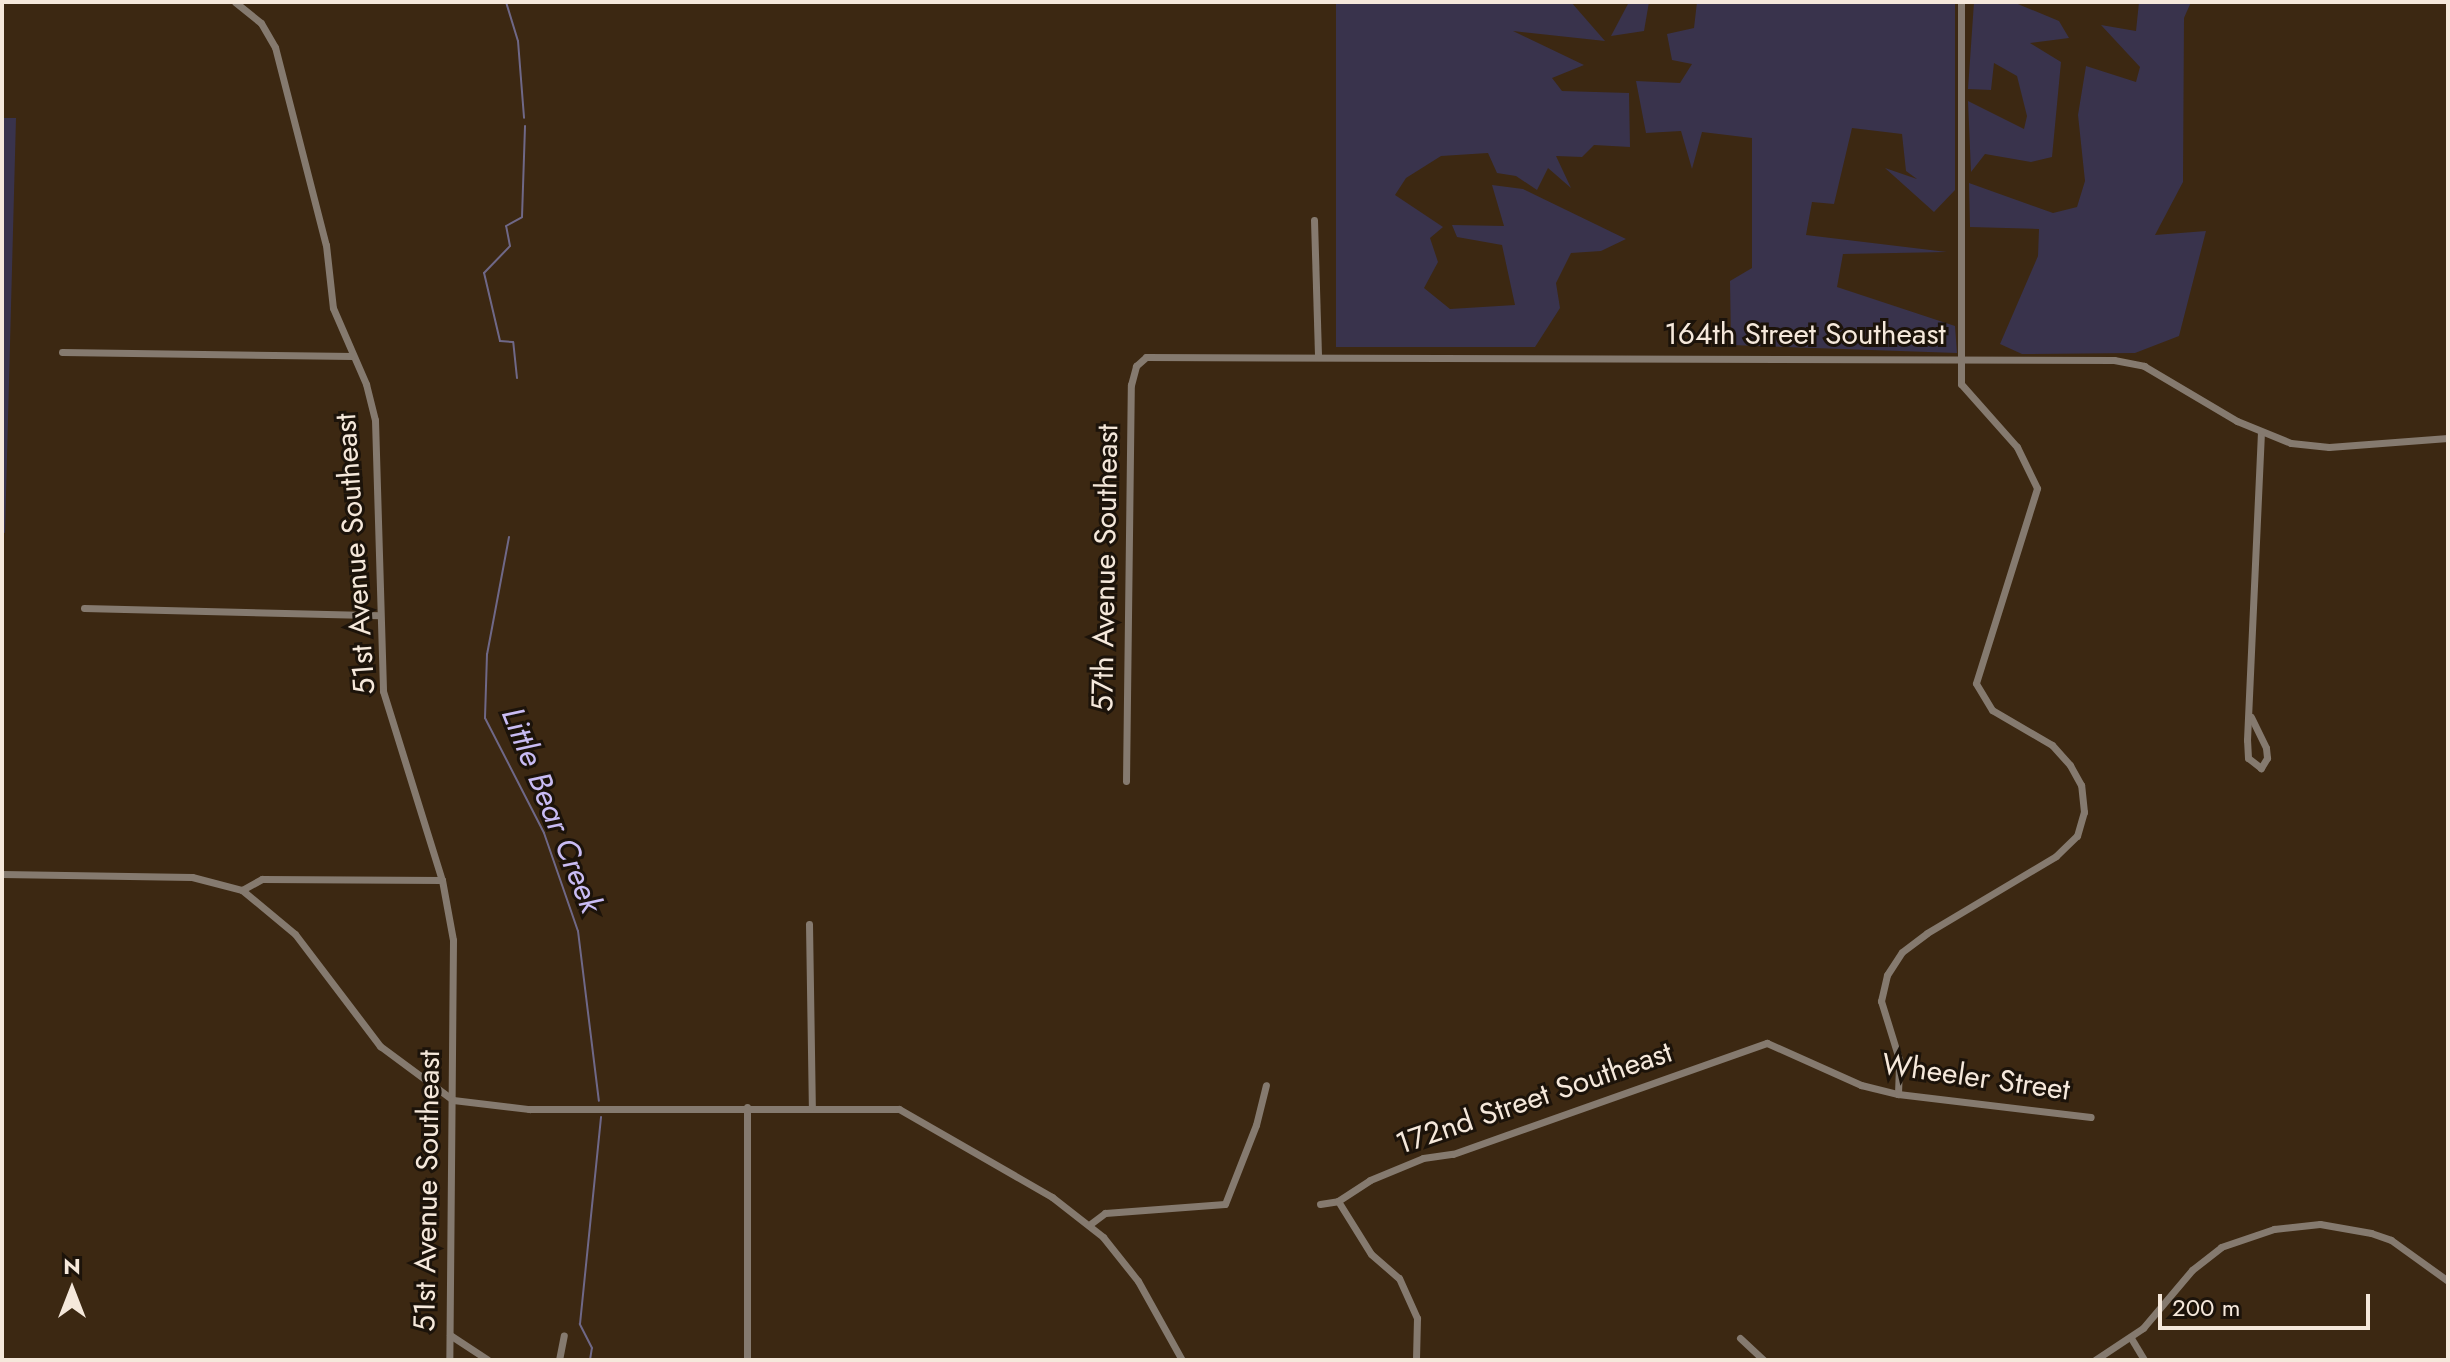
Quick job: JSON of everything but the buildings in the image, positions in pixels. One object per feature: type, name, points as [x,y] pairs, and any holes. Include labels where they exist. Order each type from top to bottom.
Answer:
[{"type":"street","name":"51st Avenue Southeast","points":[[235,2],[261,23],[275,47],[293,133],[326,245],[333,308],[366,384],[378,455],[383,691],[442,880],[453,940],[449,1360]]},
{"type":"street","points":[[1898,1094],[1899,1059],[1881,1001],[1887,975],[1902,952],[1927,933],[2056,856],[2077,836],[2084,812],[2081,785],[2070,765],[2052,745],[1992,710],[1976,683],[1984,643],[2037,488],[2017,447],[1965,395],[1961,358],[1961,2]]},
{"type":"street","points":[[1314,220],[1318,356]]},
{"type":"street","points":[[62,352],[353,356]]},
{"type":"street","name":"164th Street Southeast","points":[[1141,359],[1318,356],[2114,360],[2144,366],[2261,432],[2291,443],[2329,447],[2448,438]]},
{"type":"street","name":"57th Avenue Southeast","points":[[1126,781],[1131,385],[1141,359]]},
{"type":"street","points":[[2251,717],[2266,748],[2261,768],[2248,758],[2261,432]]},
{"type":"street","points":[[84,608],[379,615]]},
{"type":"street","points":[[2,874],[192,877],[242,890],[295,934],[380,1046],[453,1100],[502,1108],[899,1109],[1034,1186],[1089,1225],[1138,1281],[1182,1360]]},
{"type":"street","points":[[242,890],[262,879],[442,880]]},
{"type":"street","points":[[809,924],[812,1107]]},
{"type":"street","name":"Wheeler Street","points":[[1767,1043],[1861,1085],[1898,1094],[2091,1117]]},
{"type":"street","name":"172nd Street Southeast","points":[[1320,1204],[1338,1201],[1370,1180],[1423,1158],[1453,1154],[1767,1043]]},
{"type":"street","points":[[1089,1225],[1105,1213],[1225,1204],[1266,1085]]},
{"type":"street","points":[[747,1107],[747,1360]]},
{"type":"street","points":[[1338,1201],[1371,1254],[1399,1278],[1417,1318],[1416,1360]]},
{"type":"street","points":[[2095,1360],[2131,1338],[2192,1270],[2221,1247],[2274,1229],[2320,1224],[2371,1233],[2391,1240],[2448,1281]]},
{"type":"street","points":[[450,1335],[488,1360]]},
{"type":"street","points":[[559,1360],[564,1335]]},
{"type":"street","points":[[1740,1338],[1764,1360]]},
{"type":"street","points":[[2131,1338],[2144,1360]]},
{"type":"shaded area","points":[[1336,2],[1571,2],[1605,41],[1513,31],[1584,65],[1552,78],[1562,91],[1629,93],[1630,147],[1594,145],[1582,157],[1556,156],[1571,188],[1548,168],[1537,190],[1516,176],[1497,173],[1488,153],[1441,156],[1406,178],[1395,195],[1443,227],[1430,238],[1438,262],[1424,288],[1450,309],[1515,305],[1502,245],[1457,237],[1452,225],[1504,226],[1492,185],[1523,189],[1626,239],[1601,251],[1571,253],[1556,283],[1560,308],[1535,347],[1336,347]]},
{"type":"shaded area","points":[[1629,2],[1649,2],[1644,31],[1611,36]]},
{"type":"shaded area","points":[[1697,2],[1955,2],[1955,190],[1934,212],[1885,168],[1917,179],[1906,171],[1902,134],[1852,128],[1834,204],[1812,202],[1806,235],[1947,252],[1843,254],[1837,287],[1955,326],[1957,353],[1731,345],[1730,281],[1752,268],[1752,138],[1702,132],[1692,169],[1681,131],[1646,133],[1636,81],[1680,83],[1692,64],[1672,60],[1667,34],[1694,28]]},
{"type":"shaded area","points":[[1974,2],[2013,2],[2059,21],[2069,38],[2030,43],[2061,62],[2052,157],[2031,162],[1985,154],[1971,172],[1968,101],[2024,129],[2027,116],[2017,76],[1994,63],[1991,90],[1968,89]]},
{"type":"shaded area","points":[[2139,2],[2191,2],[2184,18],[2183,182],[2155,235],[2206,231],[2179,336],[2135,353],[2022,354],[2000,344],[2038,256],[2039,229],[1970,227],[1969,183],[2053,213],[2077,207],[2085,181],[2078,115],[2086,66],[2136,82],[2140,67],[2101,25],[2136,31]]},
{"type":"shaded area","points":[[2,118],[16,118],[5,533],[2,532]]},
{"type":"waterway","points":[[506,2],[518,41],[524,118]]},
{"type":"waterway","points":[[517,378],[513,342],[500,341],[484,273],[510,246],[506,226],[522,217],[525,126]]},
{"type":"waterway","name":"Little Bear Creek","points":[[509,537],[487,654],[485,718],[544,833],[578,931],[599,1101]]},
{"type":"waterway","name":"Little Bear Creek","points":[[590,1360],[592,1348],[580,1324],[601,1117]]}]
